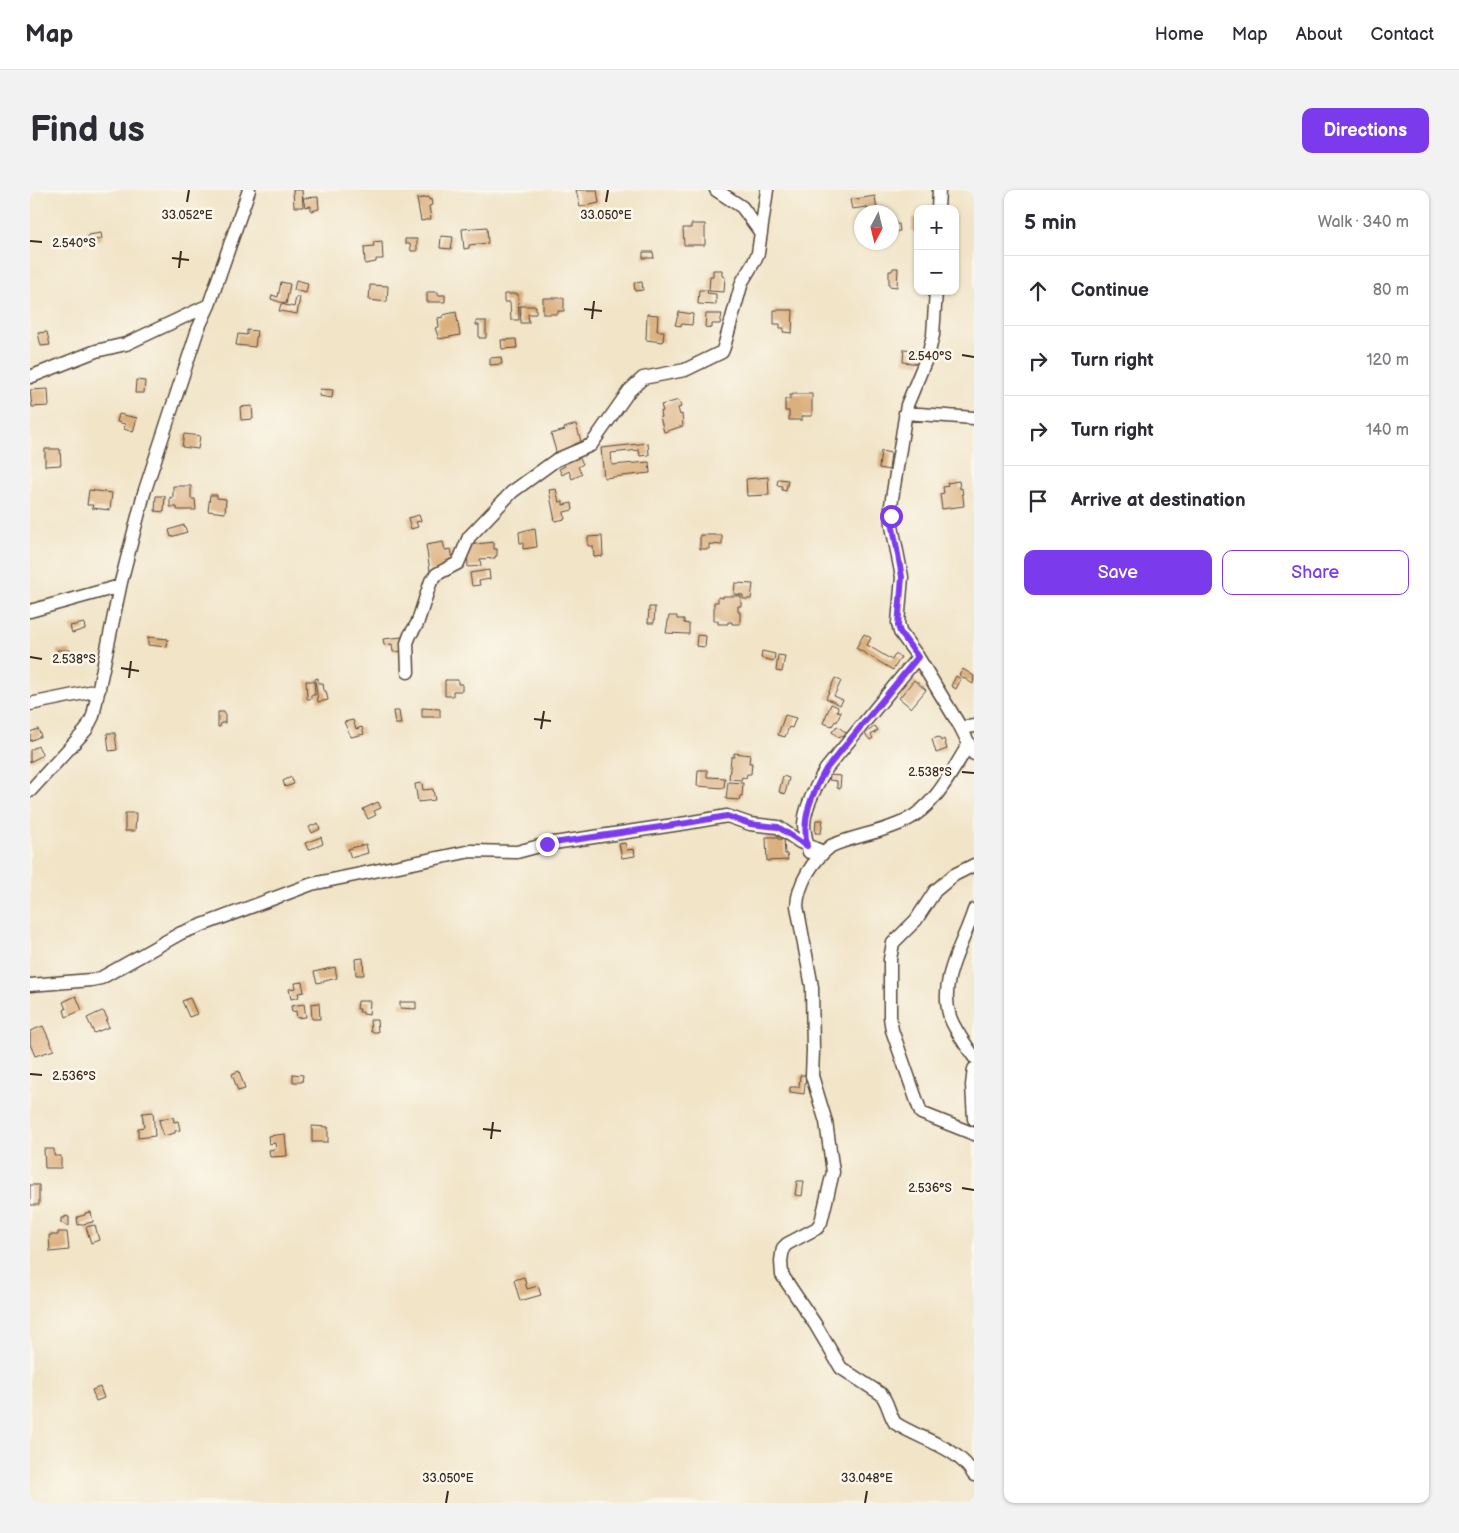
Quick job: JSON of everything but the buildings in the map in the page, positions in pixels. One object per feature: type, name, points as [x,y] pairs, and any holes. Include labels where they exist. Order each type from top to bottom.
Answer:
[{"type":"street","points":[[30,792],[86,730],[93,716],[120,586],[144,493],[198,329],[249,190]]},
{"type":"street","points":[[716,190],[742,207],[760,233]]},
{"type":"street","points":[[408,672],[407,643],[410,634],[417,624],[431,580],[437,574],[458,563],[469,537],[506,498],[556,460],[591,445],[629,391],[643,378],[685,370],[722,352],[742,282],[758,253],[767,190]]},
{"type":"street","points":[[938,205],[939,190]]},
{"type":"street","points":[[936,295],[930,352],[909,398],[905,413],[891,505],[891,516],[902,577],[898,626],[900,632],[968,727],[971,749],[937,795],[919,813],[904,822],[840,842],[823,852],[812,865],[798,895],[797,906],[812,987],[812,1076],[826,1122],[833,1172],[821,1222],[817,1228],[783,1248],[781,1253],[781,1270],[782,1275],[815,1324],[841,1368],[884,1397],[895,1423],[940,1445],[962,1460],[974,1475]]},
{"type":"street","points":[[30,377],[96,351],[126,344],[208,305]]},
{"type":"street","points":[[905,413],[974,418]]},
{"type":"street","points":[[30,612],[120,586]]},
{"type":"street","points":[[812,865],[804,822],[817,784],[826,769],[918,657]]},
{"type":"street","points":[[30,704],[99,690]]},
{"type":"street","points":[[30,986],[101,978],[181,933],[324,881],[471,852],[517,852],[547,844],[727,816],[750,824],[778,827],[807,846],[823,852]]},
{"type":"street","points":[[974,866],[954,875],[935,891],[916,920],[893,943],[890,959],[890,1017],[892,1030],[921,1113],[974,1134]]},
{"type":"street","points":[[974,910],[950,973],[947,987],[947,1004],[951,1019],[974,1057]]},
{"type":"street","points":[[974,1069],[972,1085],[974,1119]]},
{"type":"route","points":[[547,844],[727,816],[750,824],[778,827],[807,846],[804,822],[817,784],[826,769],[918,657],[900,632],[898,626],[902,577],[891,516]]}]
